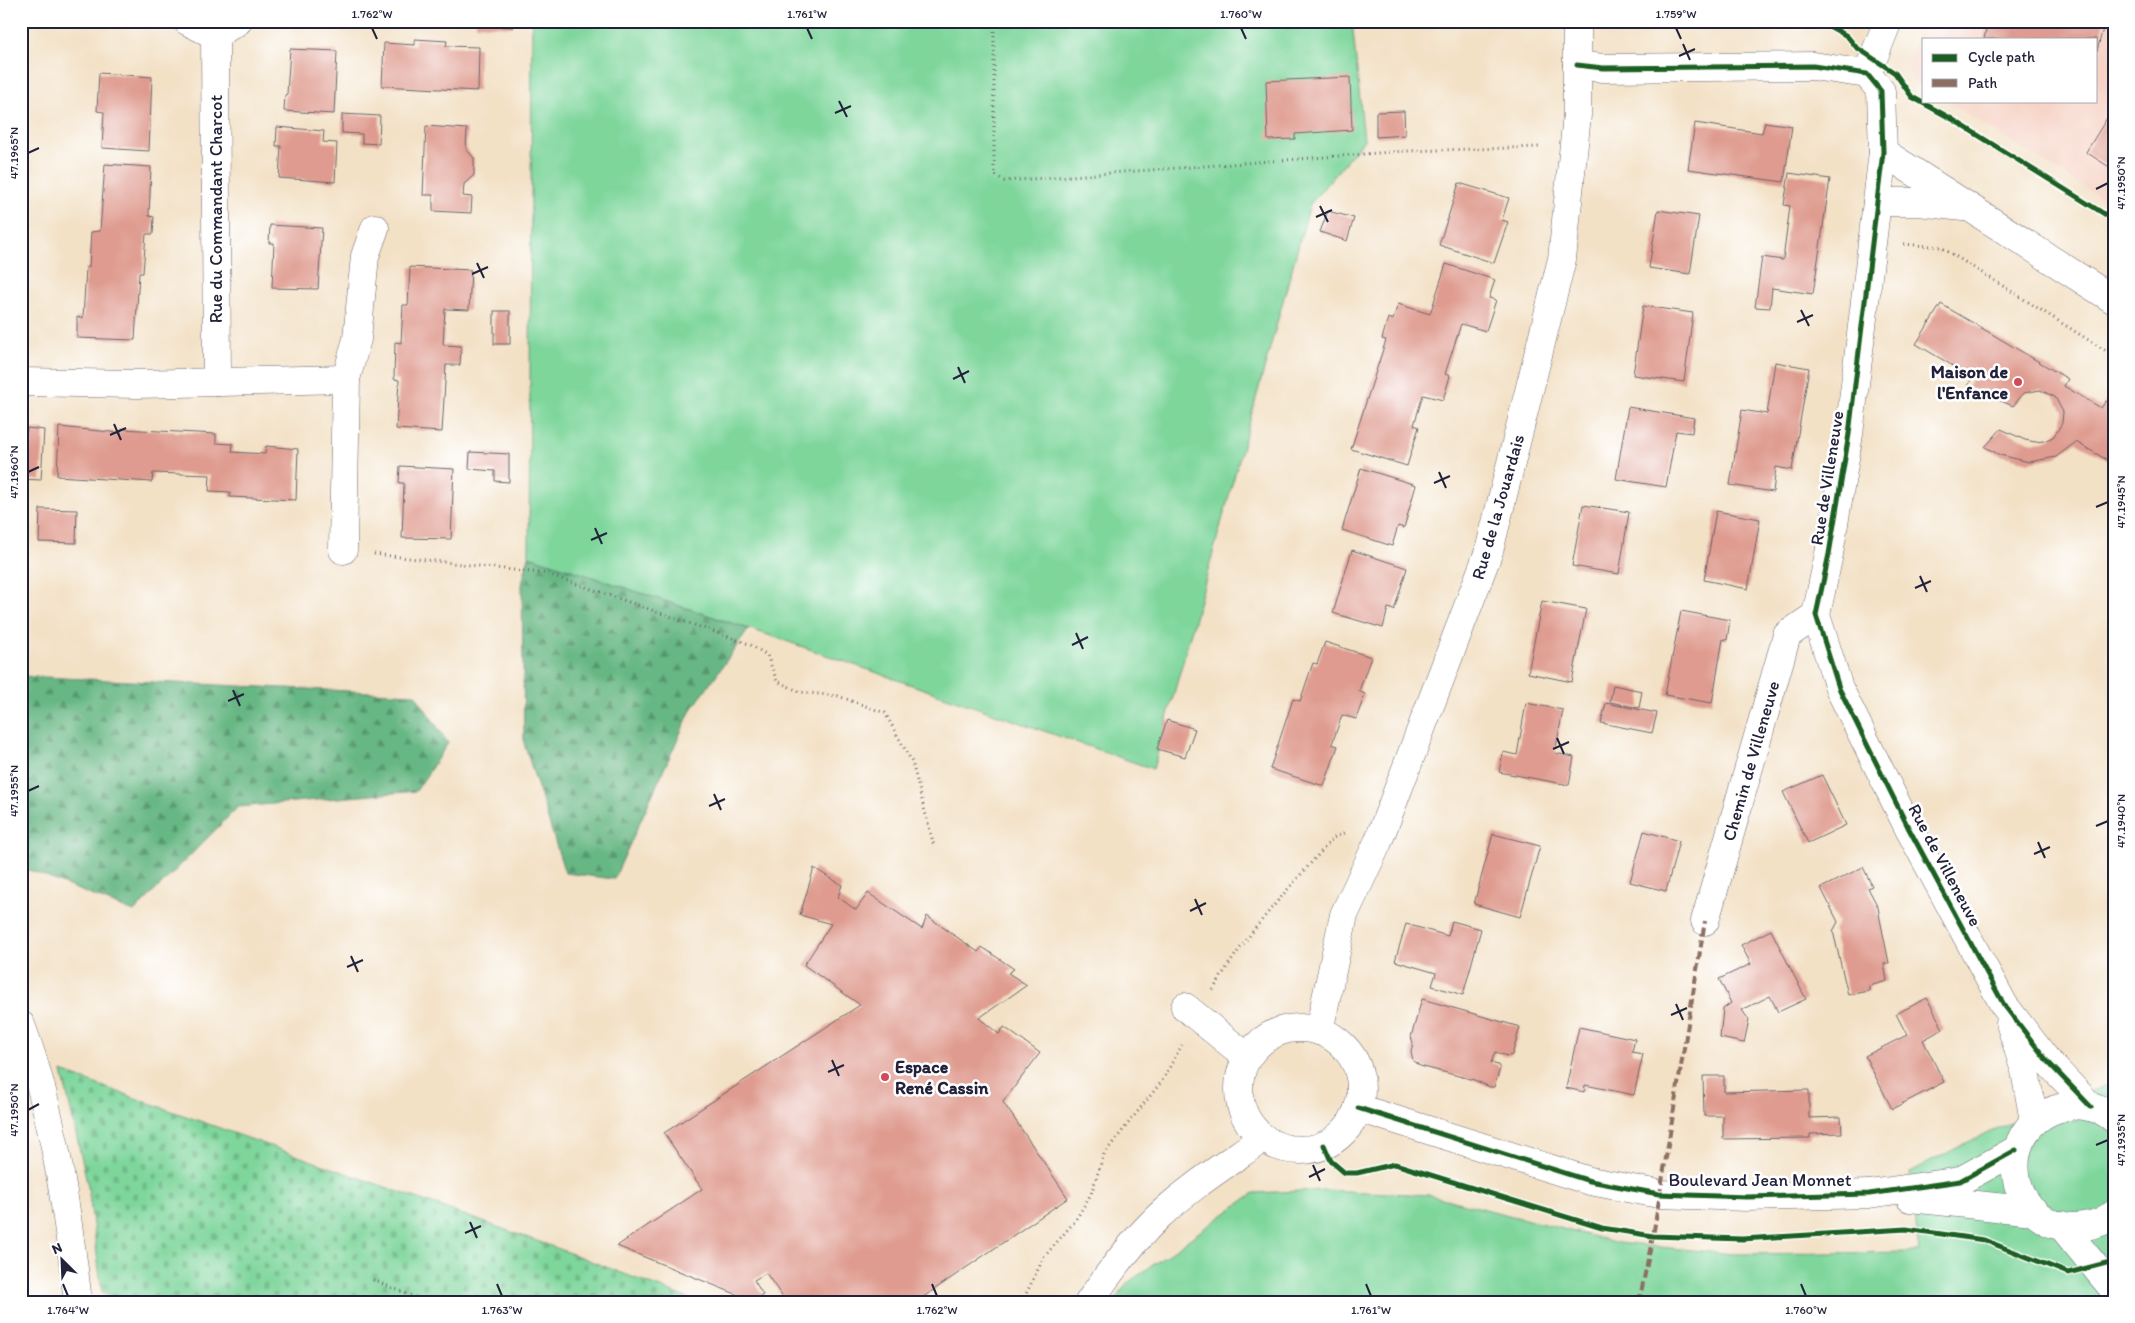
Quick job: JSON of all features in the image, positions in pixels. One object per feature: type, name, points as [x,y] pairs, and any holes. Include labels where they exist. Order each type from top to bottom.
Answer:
[{"type":"street","points":[[187,21],[215,35],[238,21]]},
{"type":"street","name":"Rue de la Jouardais","points":[[1318,1031],[1344,915],[1378,842],[1489,551],[1562,259],[1577,115],[1577,21]]},
{"type":"street","points":[[1576,66],[1603,68],[1812,66],[1867,74],[1888,21]]},
{"type":"street","name":"Rue du Commandant Charcot","points":[[215,35],[217,382]]},
{"type":"street","name":"Rue de Villeneuve","points":[[1867,74],[1881,91],[1883,152],[1850,434],[1829,554],[1816,615],[1839,688],[1908,827],[2004,1005],[2048,1062],[2102,1113]]},
{"type":"street","points":[[1883,152],[2114,300]]},
{"type":"street","points":[[1877,202],[1919,202],[1969,208]]},
{"type":"street","points":[[343,550],[346,379],[357,339],[365,256],[375,228]]},
{"type":"street","points":[[21,382],[138,384],[346,379]]},
{"type":"street","name":"Chemin de Villeneuve","points":[[1705,921],[1787,635],[1816,615]]},
{"type":"street","name":"Rue de Villeneuve","points":[[2004,1005],[2025,1071],[2034,1121]]},
{"type":"street","points":[[1185,1007],[1247,1057]]},
{"type":"street","points":[[21,1025],[37,1067],[68,1217],[78,1302]]},
{"type":"street","points":[[1298,1028],[1318,1031],[1336,1039],[1349,1053],[1358,1070],[1361,1089],[1358,1108],[1351,1123],[1345,1130],[1324,1145],[1309,1150],[1292,1150],[1277,1146],[1263,1138],[1250,1126],[1242,1110],[1238,1092],[1240,1074],[1247,1057],[1260,1041],[1278,1032],[1298,1028]]},
{"type":"street","points":[[2102,1113],[2071,1105],[2052,1110],[2034,1121],[2023,1134],[2016,1150],[2014,1166],[2016,1183],[2023,1199],[2034,1211],[2046,1220],[2061,1225],[2076,1228],[2092,1225],[2114,1213]]},
{"type":"street","name":"Boulevard Jean Monnet","points":[[1358,1108],[1590,1181],[1659,1194],[1747,1197],[1869,1194],[1960,1181],[2016,1150]]},
{"type":"street","points":[[1089,1302],[1118,1260],[1159,1216],[1202,1181],[1263,1138]]},
{"type":"street","name":"Boulevard Jean Monnet","points":[[1869,1194],[2034,1211]]},
{"type":"street","points":[[2061,1225],[2114,1290]]},
{"type":"path","points":[[994,21],[994,174],[1004,181],[1405,151],[1549,147]]},
{"type":"path","points":[[1828,24],[1835,30]]},
{"type":"path","points":[[1871,256],[1905,244],[1941,247],[2114,356]]},
{"type":"path","points":[[343,550],[548,574],[749,644],[767,654],[777,681],[800,692],[838,696],[886,713],[912,762],[934,846]]},
{"type":"path","points":[[373,1280],[427,1302]]},
{"type":"shaded area","points":[[1921,21],[2114,21],[2114,206],[1948,102],[2098,102],[2098,38],[1922,38],[1922,86],[1913,81],[1908,72]]},
{"type":"green space","points":[[532,21],[1352,21],[1364,140],[1310,204],[1153,769],[780,639],[529,556]]},
{"type":"green space","points":[[529,556],[749,629],[690,712],[614,879],[565,873],[524,743],[522,584]]},
{"type":"green space","points":[[21,676],[415,694],[448,743],[416,791],[238,807],[134,912],[21,867]]},
{"type":"green space","points":[[62,1072],[562,1250],[697,1302],[129,1302],[102,1292],[88,1186]]},
{"type":"green space","points":[[2114,1082],[2114,1302],[1115,1302],[1126,1284],[1254,1193],[1325,1190],[1430,1195],[1618,1243],[1733,1254],[1919,1252],[1910,1172],[1990,1131]]},
{"type":"building","points":[[476,21],[513,21],[513,27],[476,25]]},
{"type":"building","points":[[1988,21],[2028,21],[2037,23],[2037,21],[2105,21],[2098,47],[2098,38],[1984,38]]},
{"type":"building","points":[[415,39],[447,41],[446,46],[479,47],[478,91],[382,86],[384,43],[415,45]]},
{"type":"building","points":[[290,49],[337,51],[334,114],[284,111]]},
{"type":"building","points":[[99,73],[152,77],[149,151],[102,148],[104,112],[97,111]]},
{"type":"building","points":[[1350,77],[1352,130],[1295,134],[1295,139],[1268,140],[1266,81]]},
{"type":"building","points":[[1404,111],[1405,135],[1376,137],[1376,112]]},
{"type":"building","points":[[342,114],[380,116],[379,144],[362,143],[362,134],[342,133]]},
{"type":"building","points":[[2107,118],[2114,123],[2114,170],[2086,152]]},
{"type":"building","points":[[1765,122],[1792,126],[1784,182],[1688,169],[1695,123],[1762,133]]},
{"type":"building","points":[[426,126],[467,129],[466,149],[474,158],[474,175],[464,184],[463,196],[472,197],[471,213],[433,211],[433,195],[423,195]]},
{"type":"building","points":[[277,127],[324,131],[323,142],[337,143],[335,182],[279,178],[281,146],[276,146]]},
{"type":"building","points":[[105,164],[151,167],[149,216],[154,217],[153,234],[146,234],[143,273],[139,273],[135,340],[77,338],[77,317],[83,318],[86,268],[89,267],[91,232],[100,231]]},
{"type":"building","points":[[1789,173],[1830,179],[1813,294],[1772,288],[1770,308],[1755,307],[1762,257],[1783,260],[1790,206],[1784,205]]},
{"type":"building","points":[[1459,183],[1509,198],[1502,220],[1508,222],[1494,263],[1439,245]]},
{"type":"building","points":[[1658,210],[1699,216],[1690,274],[1649,268]]},
{"type":"building","points":[[1328,211],[1354,218],[1347,241],[1320,232]]},
{"type":"building","points":[[270,225],[322,228],[318,289],[272,288],[274,243],[269,243]]},
{"type":"building","points":[[1446,264],[1495,280],[1489,298],[1496,300],[1486,331],[1461,324],[1445,374],[1450,376],[1443,400],[1423,395],[1414,425],[1419,427],[1407,466],[1351,449],[1386,340],[1382,339],[1388,318],[1393,320],[1398,304],[1430,314]]},
{"type":"building","points":[[410,267],[471,270],[469,310],[445,309],[443,345],[461,346],[460,365],[446,365],[442,432],[396,429],[399,380],[394,379],[395,342],[401,343],[403,305],[408,305]]},
{"type":"building","name":"Maison de l'Enfance","points":[[1941,304],[2068,379],[2064,386],[2101,408],[2106,401],[2114,406],[2114,464],[2076,442],[2056,457],[2029,462],[2000,455],[1985,447],[2001,429],[2025,440],[2035,442],[2053,437],[2062,423],[2063,412],[2055,397],[2040,390],[2024,393],[2013,406],[1968,387],[1972,377],[1916,344]]},
{"type":"building","points":[[1643,306],[1693,313],[1684,382],[1633,375]]},
{"type":"building","points":[[494,311],[510,311],[510,344],[494,344]]},
{"type":"building","points":[[1775,362],[1809,368],[1792,470],[1776,467],[1773,492],[1730,485],[1742,410],[1767,414]]},
{"type":"building","points":[[1628,407],[1694,418],[1692,433],[1676,431],[1666,487],[1616,479]]},
{"type":"building","points":[[59,427],[121,433],[122,429],[216,434],[216,443],[233,444],[232,452],[265,454],[266,446],[298,449],[296,500],[230,497],[230,492],[209,491],[210,475],[153,473],[152,482],[57,476]]},
{"type":"building","points":[[27,428],[44,430],[41,480],[21,479],[21,434],[26,434]]},
{"type":"building","points":[[470,452],[509,454],[509,482],[495,481],[495,471],[469,469]]},
{"type":"building","points":[[400,466],[454,469],[451,539],[402,538],[404,483],[399,483]]},
{"type":"building","points":[[1361,468],[1416,485],[1404,528],[1398,526],[1392,546],[1342,530]]},
{"type":"building","points":[[1583,505],[1629,512],[1619,574],[1572,566]]},
{"type":"building","points":[[40,509],[77,510],[76,543],[39,542]]},
{"type":"building","points":[[1716,511],[1760,519],[1748,589],[1704,580]]},
{"type":"building","points":[[1352,550],[1407,568],[1394,610],[1388,608],[1383,628],[1333,613]]},
{"type":"building","points":[[1542,601],[1586,609],[1572,682],[1528,673]]},
{"type":"building","points":[[1681,611],[1730,620],[1727,640],[1723,639],[1712,703],[1665,695]]},
{"type":"building","points":[[1325,642],[1371,657],[1359,691],[1365,694],[1356,719],[1342,715],[1332,744],[1338,746],[1324,786],[1270,769],[1293,699],[1300,701],[1313,663],[1317,664]]},
{"type":"building","points":[[1613,685],[1642,691],[1639,708],[1610,702]]},
{"type":"building","points":[[1526,703],[1563,710],[1555,753],[1574,757],[1569,785],[1499,772],[1503,752],[1517,755]]},
{"type":"building","points":[[1606,703],[1657,713],[1652,733],[1601,723]]},
{"type":"building","points":[[1167,720],[1195,729],[1185,757],[1157,749]]},
{"type":"building","points":[[1822,775],[1846,825],[1808,843],[1783,792]]},
{"type":"building","points":[[1644,831],[1679,841],[1666,891],[1630,882]]},
{"type":"building","points":[[1493,834],[1540,846],[1520,917],[1474,904]]},
{"type":"building","points":[[1863,867],[1872,886],[1868,888],[1878,907],[1889,963],[1884,964],[1887,981],[1869,986],[1869,991],[1848,995],[1833,931],[1838,922],[1821,888]]},
{"type":"building","name":"Espace René Cassin","points":[[814,868],[842,885],[838,897],[856,910],[868,893],[922,929],[927,916],[978,952],[982,947],[1014,969],[1008,973],[1027,985],[979,1018],[999,1034],[1004,1027],[1040,1053],[1003,1102],[1068,1198],[916,1302],[786,1302],[766,1273],[754,1280],[763,1295],[753,1301],[617,1246],[702,1189],[664,1133],[860,1005],[804,965],[831,924],[800,915]]},
{"type":"building","points":[[1452,921],[1481,929],[1463,995],[1432,986],[1436,973],[1395,961],[1406,924],[1448,936]]},
{"type":"building","points":[[1771,930],[1806,999],[1778,1012],[1770,996],[1742,1010],[1749,1020],[1744,1043],[1720,1038],[1723,1009],[1731,1003],[1719,979],[1751,964],[1741,945]]},
{"type":"building","points":[[1927,998],[1943,1029],[1923,1040],[1944,1082],[1892,1109],[1865,1056],[1907,1035],[1896,1014]]},
{"type":"building","points":[[1422,999],[1520,1027],[1512,1055],[1507,1056],[1495,1052],[1491,1063],[1498,1065],[1500,1069],[1494,1087],[1420,1066],[1413,1061],[1411,1037]]},
{"type":"building","points":[[1579,1027],[1635,1039],[1632,1052],[1643,1054],[1634,1095],[1585,1085],[1584,1092],[1566,1088]]},
{"type":"building","points":[[1703,1076],[1724,1076],[1724,1092],[1809,1090],[1809,1118],[1841,1117],[1842,1133],[1810,1134],[1810,1138],[1723,1139],[1723,1116],[1704,1116]]},
{"type":"marked path","points":[[1639,1302],[1653,1236],[1705,921]]},
{"type":"cycle path","points":[[1820,21],[1847,36],[1856,47],[1895,73],[1912,97],[1952,119],[2114,220]]},
{"type":"cycle path","points":[[1577,65],[1603,68],[1813,66],[1867,74],[1881,91],[1883,152],[1849,434],[1829,554],[1816,615],[1839,688],[1908,827],[2004,1005],[2048,1062],[2091,1107]]},
{"type":"cycle path","points":[[1358,1108],[1590,1181],[1659,1194],[1747,1197],[1869,1194],[1960,1181],[2016,1150]]},
{"type":"cycle path","points":[[1324,1145],[1331,1161],[1345,1173],[1357,1173],[1395,1164],[1602,1228],[1653,1236],[1742,1239],[1906,1229],[1984,1240],[2068,1273],[2114,1261]]},
{"type":"place","name":"Maison de l'Enfance","points":[[2018,382]]},
{"type":"place","name":"Espace René Cassin","points":[[885,1077]]}]
